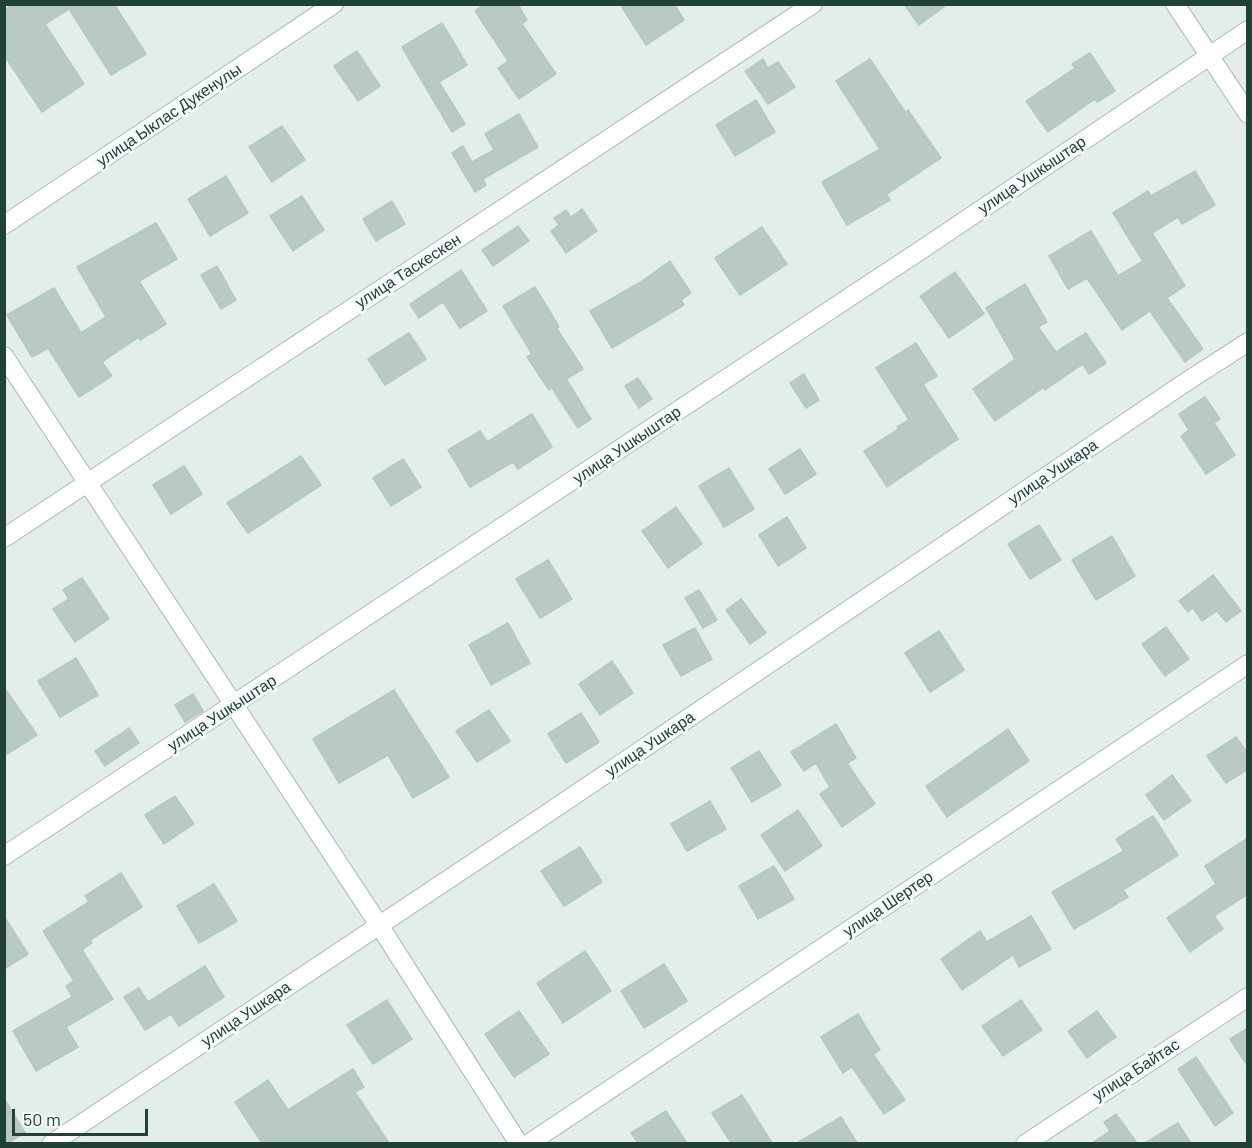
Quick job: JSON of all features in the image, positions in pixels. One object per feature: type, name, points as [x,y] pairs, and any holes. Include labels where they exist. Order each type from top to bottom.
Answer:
[{"type":"street","name":"улица Ыклас Дукенулы","points":[[4,225],[334,4]]},
{"type":"street","name":"улица Таскескен","points":[[4,538],[813,4]]},
{"type":"street","points":[[1175,4],[1248,114]]},
{"type":"street","name":"улица Ушкыштар","points":[[4,856],[924,248],[1248,30]]},
{"type":"street","name":"улица Ушкара","points":[[51,1143],[1248,342]]},
{"type":"street","points":[[4,356],[380,925],[519,1143]]},
{"type":"street","name":"улица Шертер","points":[[528,1143],[1248,664]]},
{"type":"street","name":"улица Байтас","points":[[1025,1143],[1248,997]]},
{"type":"building","points":[[15,4],[114,4],[146,54],[111,75],[69,9],[45,24],[84,84],[42,112],[4,55],[4,10]]},
{"type":"building","points":[[484,4],[518,4],[527,20],[522,24],[556,74],[519,99],[498,68],[508,61],[475,11]]},
{"type":"building","points":[[620,4],[674,4],[684,20],[646,45]]},
{"type":"building","points":[[904,4],[948,4],[919,25]]},
{"type":"building","points":[[442,23],[467,65],[439,82],[465,124],[452,132],[402,47]]},
{"type":"building","points":[[357,51],[380,86],[358,101],[334,66]]},
{"type":"building","points":[[1090,53],[1115,91],[1097,102],[1095,99],[1048,132],[1026,101],[1075,68],[1072,64]]},
{"type":"building","points":[[763,59],[768,68],[778,62],[795,87],[768,104],[745,71]]},
{"type":"building","points":[[870,59],[905,112],[908,110],[941,158],[887,194],[890,200],[847,225],[822,182],[880,149],[836,81]]},
{"type":"building","points":[[756,100],[775,132],[735,156],[716,125]]},
{"type":"building","points":[[519,114],[538,147],[483,179],[486,185],[475,192],[452,153],[463,146],[472,162],[494,150],[485,134]]},
{"type":"building","points":[[282,126],[305,160],[272,182],[249,147]]},
{"type":"building","points":[[1195,171],[1215,205],[1182,224],[1178,217],[1152,233],[1185,286],[1167,298],[1203,349],[1185,362],[1150,311],[1122,330],[1087,278],[1068,289],[1049,256],[1091,231],[1118,276],[1143,261],[1113,213],[1148,191],[1151,196]]},
{"type":"building","points":[[226,176],[248,213],[210,236],[188,199]]},
{"type":"building","points":[[302,196],[324,230],[293,251],[270,216]]},
{"type":"building","points":[[392,201],[405,224],[376,241],[363,219]]},
{"type":"building","points":[[582,209],[597,231],[566,253],[551,231],[559,225],[554,218],[566,210],[571,217]]},
{"type":"building","points":[[156,223],[177,259],[139,281],[166,324],[140,340],[139,337],[102,362],[112,376],[79,397],[48,348],[32,357],[7,315],[54,288],[81,333],[106,317],[77,267]]},
{"type":"building","points":[[518,226],[529,241],[493,266],[482,250]]},
{"type":"building","points":[[762,227],[787,264],[740,295],[715,258]]},
{"type":"building","points":[[670,261],[691,293],[681,300],[684,305],[612,348],[590,311],[639,283]]},
{"type":"building","points":[[217,266],[236,300],[221,309],[201,275]]},
{"type":"building","points":[[461,270],[487,311],[460,328],[443,302],[419,318],[410,304]]},
{"type":"building","points":[[955,272],[984,314],[949,338],[920,296]]},
{"type":"building","points":[[1025,284],[1047,322],[1038,327],[1056,352],[1086,333],[1106,363],[1089,374],[1083,364],[995,421],[973,389],[1015,359],[986,308]]},
{"type":"building","points":[[535,287],[559,327],[557,329],[583,369],[566,379],[591,419],[578,428],[552,388],[549,390],[527,357],[532,354],[503,306]]},
{"type":"building","points":[[409,333],[426,359],[385,385],[368,359]]},
{"type":"building","points":[[916,343],[937,376],[923,384],[958,439],[887,487],[864,451],[909,420],[876,368]]},
{"type":"building","points":[[804,374],[819,400],[806,408],[790,383]]},
{"type":"building","points":[[638,378],[652,399],[639,408],[625,386]]},
{"type":"building","points":[[1205,397],[1220,419],[1214,423],[1235,455],[1206,474],[1181,436],[1189,430],[1179,414]]},
{"type":"building","points":[[532,414],[552,447],[518,469],[513,462],[470,487],[448,450],[480,431],[487,442]]},
{"type":"building","points":[[800,449],[816,474],[785,494],[769,469]]},
{"type":"building","points":[[301,456],[321,485],[248,533],[227,503]]},
{"type":"building","points":[[403,459],[421,487],[391,506],[373,478]]},
{"type":"building","points":[[184,466],[202,494],[171,514],[153,485]]},
{"type":"building","points":[[729,468],[754,509],[724,527],[699,486]]},
{"type":"building","points":[[676,507],[702,544],[668,568],[642,531]]},
{"type":"building","points":[[787,517],[806,548],[778,566],[759,535]]},
{"type":"building","points":[[1039,525],[1061,560],[1030,579],[1008,544]]},
{"type":"building","points":[[1112,536],[1135,576],[1096,600],[1072,560]]},
{"type":"building","points":[[548,560],[572,599],[540,618],[516,579]]},
{"type":"building","points":[[1213,575],[1241,611],[1226,622],[1217,611],[1202,621],[1193,608],[1188,612],[1179,601]]},
{"type":"building","points":[[82,578],[109,619],[75,642],[53,609],[69,599],[63,590]]},
{"type":"building","points":[[699,590],[717,620],[703,628],[685,598]]},
{"type":"building","points":[[741,599],[766,633],[750,644],[726,610]]},
{"type":"building","points":[[508,623],[530,663],[491,685],[469,645]]},
{"type":"building","points":[[1166,627],[1189,659],[1165,676],[1142,644]]},
{"type":"building","points":[[695,628],[712,659],[681,676],[663,645]]},
{"type":"building","points":[[939,631],[964,670],[930,692],[905,653]]},
{"type":"building","points":[[76,658],[98,695],[60,717],[38,681]]},
{"type":"building","points":[[612,661],[633,693],[600,715],[579,684]]},
{"type":"building","points":[[4,687],[37,735],[4,756]]},
{"type":"building","points":[[394,690],[449,777],[413,798],[388,755],[339,783],[313,739]]},
{"type":"building","points":[[193,694],[203,711],[185,722],[175,705]]},
{"type":"building","points":[[489,710],[510,741],[477,762],[456,731]]},
{"type":"building","points":[[581,713],[599,742],[566,763],[548,734]]},
{"type":"building","points":[[836,724],[856,758],[847,763],[875,804],[842,827],[820,794],[830,787],[816,763],[804,771],[791,752]]},
{"type":"building","points":[[129,728],[139,743],[105,766],[95,751]]},
{"type":"building","points":[[1008,729],[1029,761],[947,817],[926,786]]},
{"type":"building","points":[[1236,737],[1248,754],[1248,769],[1226,783],[1207,756]]},
{"type":"building","points":[[759,751],[781,785],[752,802],[731,768]]},
{"type":"building","points":[[1172,775],[1191,801],[1164,820],[1146,795]]},
{"type":"building","points":[[175,796],[194,824],[164,844],[145,815]]},
{"type":"building","points":[[710,801],[726,829],[687,851],[671,824]]},
{"type":"building","points":[[798,810],[822,846],[785,871],[761,835]]},
{"type":"building","points":[[1153,816],[1178,855],[1123,890],[1128,897],[1074,929],[1052,892],[1124,851],[1116,839]]},
{"type":"building","points":[[1248,838],[1248,894],[1214,916],[1223,929],[1190,952],[1167,918],[1216,884],[1205,866]]},
{"type":"building","points":[[580,847],[602,882],[564,906],[541,871]]},
{"type":"building","points":[[774,866],[794,899],[758,919],[739,886]]},
{"type":"building","points":[[121,873],[142,907],[90,940],[92,943],[82,950],[113,999],[66,1027],[78,1047],[36,1071],[13,1031],[72,997],[66,986],[74,981],[43,931],[89,902],[85,896]]},
{"type":"building","points":[[214,884],[237,921],[199,943],[177,906]]},
{"type":"building","points":[[4,916],[28,954],[4,969]]},
{"type":"building","points":[[1031,916],[1051,949],[1019,967],[1013,955],[962,990],[941,959],[980,931],[987,942]]},
{"type":"building","points":[[585,951],[611,991],[563,1023],[537,983]]},
{"type":"building","points":[[664,964],[687,1001],[644,1028],[621,991]]},
{"type":"building","points":[[205,966],[224,997],[179,1026],[171,1014],[145,1030],[124,997],[139,988],[148,1002]]},
{"type":"building","points":[[387,1000],[412,1039],[373,1064],[347,1025]]},
{"type":"building","points":[[1021,1000],[1042,1030],[1003,1056],[982,1026]]},
{"type":"building","points":[[519,1011],[549,1054],[514,1077],[485,1034]]},
{"type":"building","points":[[1097,1011],[1116,1037],[1087,1058],[1068,1031]]},
{"type":"building","points":[[858,1014],[880,1050],[873,1054],[905,1100],[884,1114],[852,1067],[843,1073],[821,1037]]},
{"type":"building","points":[[1248,1028],[1248,1067],[1230,1039]]},
{"type":"building","points":[[1196,1057],[1233,1113],[1215,1126],[1178,1069]]},
{"type":"building","points":[[353,1069],[364,1087],[355,1092],[389,1143],[262,1143],[235,1102],[268,1080],[288,1110]]},
{"type":"building","points":[[742,1095],[772,1143],[731,1143],[712,1113]]},
{"type":"building","points":[[4,1098],[25,1133],[7,1143],[4,1143]]},
{"type":"building","points":[[666,1111],[687,1143],[638,1143],[631,1133]]},
{"type":"building","points":[[1116,1114],[1137,1143],[1092,1143],[1110,1131],[1104,1122]]},
{"type":"building","points":[[841,1117],[857,1143],[797,1143]]},
{"type":"building","points":[[1178,1123],[1191,1143],[1145,1143]]}]
